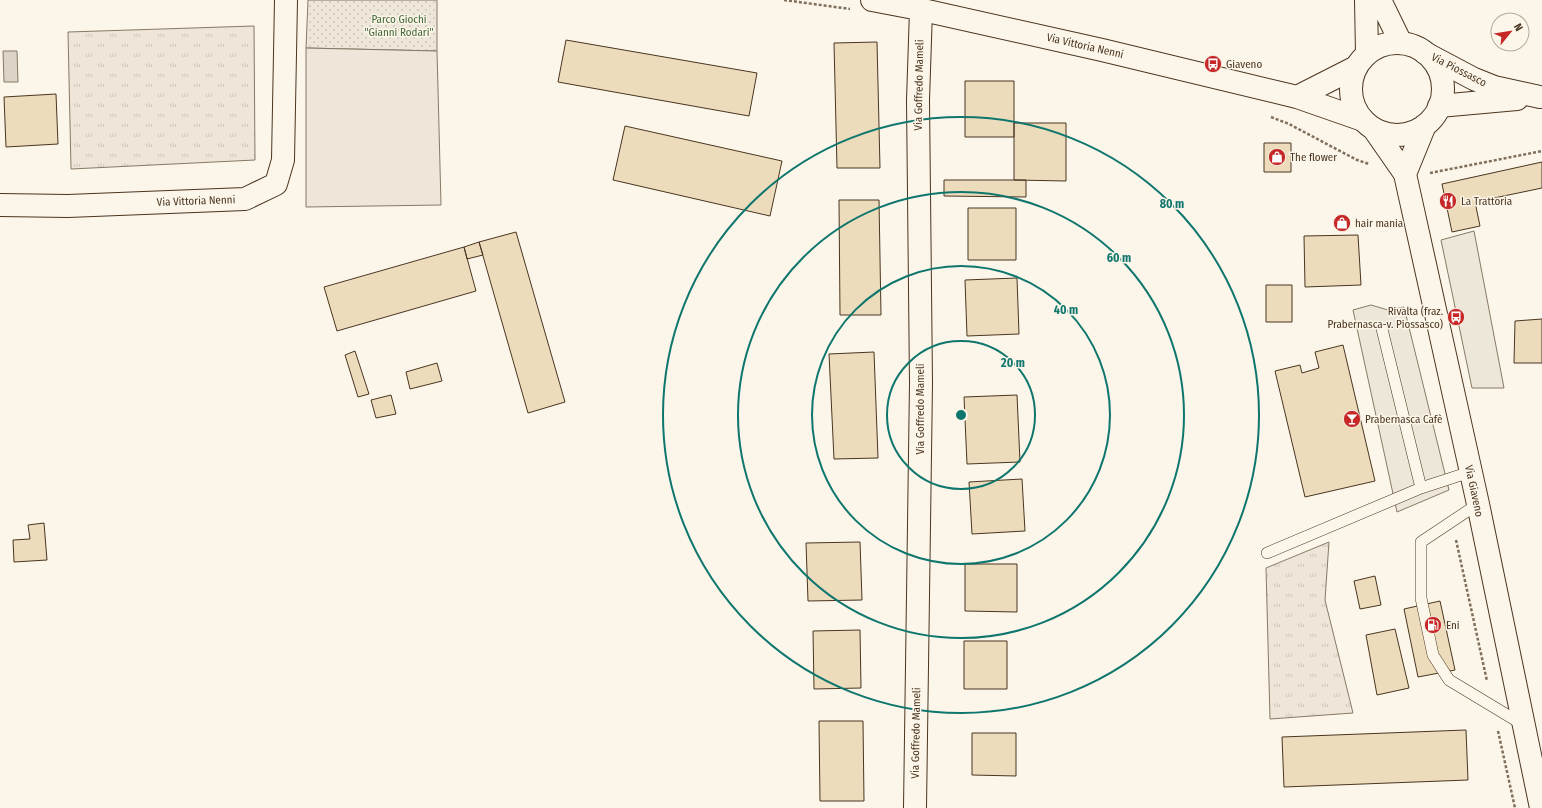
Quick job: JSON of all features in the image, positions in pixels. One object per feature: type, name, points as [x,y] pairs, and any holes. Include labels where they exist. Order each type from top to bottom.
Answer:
[{"type":"street","name":"Via Vittoria Nenni","points":[[0,205],[68,206],[244,199],[276,184],[283,160],[286,0]]},
{"type":"street","name":"Via Vittoria Nenni","points":[[872,0],[916,6],[1297,97],[1368,124]]},
{"type":"street","name":"Via Giaveno","points":[[1366,0],[1361,60],[1351,80],[1351,94],[1355,108],[1405,174],[1478,504],[1541,808]]},
{"type":"street","points":[[1380,0],[1401,43]]},
{"type":"street","name":"Via Goffredo Mameli","points":[[915,808],[921,383],[916,6]]},
{"type":"street","points":[[1297,97],[1361,60],[1377,47],[1389,43],[1401,43],[1414,46],[1425,53],[1433,61],[1442,83],[1442,94],[1439,106],[1434,116],[1425,125],[1413,132],[1399,135],[1386,133],[1368,124]]},
{"type":"street","name":"Via Piossasco","points":[[1425,53],[1487,85],[1541,97]]},
{"type":"street","name":"Via Piossasco","points":[[1439,106],[1541,97]]},
{"type":"street","points":[[1405,174],[1425,125]]},
{"type":"lane","points":[[1382,329],[1421,488]]},
{"type":"lane","points":[[1267,553],[1421,488],[1470,472]]},
{"type":"lane","points":[[1478,504],[1421,542],[1421,598],[1433,655],[1449,680],[1523,724]]},
{"type":"path","points":[[1405,174],[1432,173],[1542,151]]},
{"type":"path","points":[[1452,522],[1514,808]]},
{"type":"green space","name":"Parco Giochi \"Gianni Rodari\"","points":[[308,0],[437,0],[437,51],[306,48]]},
{"type":"green space","points":[[254,26],[255,160],[71,169],[68,32]]},
{"type":"green space","points":[[306,48],[437,51],[441,205],[306,207]]},
{"type":"green space","points":[[1329,542],[1325,600],[1353,713],[1270,719],[1266,568]]},
{"type":"shaded area","points":[[3,51],[17,51],[18,82],[4,82]]},
{"type":"shaded area","points":[[1474,231],[1504,388],[1472,388],[1441,240]]},
{"type":"shaded area","points":[[1371,305],[1388,310],[1404,307],[1449,490],[1397,512],[1353,310]]},
{"type":"building","points":[[566,40],[757,73],[749,116],[558,82]]},
{"type":"building","points":[[877,42],[880,168],[837,168],[834,43]]},
{"type":"building","points":[[965,81],[1014,81],[1014,137],[965,137]]},
{"type":"building","points":[[56,94],[58,144],[6,147],[4,97]]},
{"type":"building","points":[[1014,123],[1066,123],[1066,181],[1014,180]]},
{"type":"building","points":[[625,126],[782,161],[770,216],[613,180]]},
{"type":"building","name":"The flower","points":[[1264,143],[1291,143],[1291,172],[1264,172]]},
{"type":"building","points":[[1542,162],[1542,188],[1475,202],[1480,226],[1452,232],[1442,184]]},
{"type":"building","points":[[944,180],[1026,180],[1026,197],[944,196]]},
{"type":"building","points":[[839,200],[879,200],[881,315],[840,315]]},
{"type":"building","points":[[968,208],[1016,208],[1016,260],[968,260]]},
{"type":"building","points":[[516,232],[565,402],[528,413],[479,242]]},
{"type":"building","points":[[1358,235],[1361,285],[1305,287],[1304,236]]},
{"type":"building","points":[[479,242],[483,255],[467,259],[464,247]]},
{"type":"building","points":[[464,247],[476,291],[337,331],[324,287]]},
{"type":"building","points":[[1017,278],[1019,334],[967,336],[965,280]]},
{"type":"building","points":[[1266,285],[1292,285],[1292,322],[1266,322]]},
{"type":"building","points":[[1542,319],[1542,363],[1514,363],[1515,321]]},
{"type":"building","points":[[1343,345],[1375,481],[1305,497],[1275,371],[1300,365],[1302,373],[1319,368],[1315,352]]},
{"type":"building","points":[[355,351],[369,394],[358,397],[345,355]]},
{"type":"building","points":[[874,352],[878,458],[834,459],[829,354]]},
{"type":"building","points":[[437,363],[442,381],[410,389],[406,372]]},
{"type":"building","points":[[391,395],[396,414],[376,418],[371,400]]},
{"type":"building","points":[[1017,395],[1020,462],[967,464],[964,397]]},
{"type":"building","points":[[1022,479],[1025,531],[972,534],[969,482]]},
{"type":"building","points":[[44,523],[47,560],[14,562],[13,540],[30,539],[28,525]]},
{"type":"building","points":[[860,542],[862,600],[808,601],[806,543]]},
{"type":"building","points":[[965,564],[1017,564],[1017,612],[965,611]]},
{"type":"building","points":[[1375,576],[1381,605],[1360,609],[1354,581]]},
{"type":"building","points":[[1440,601],[1455,670],[1418,677],[1404,609]]},
{"type":"building","points":[[1395,629],[1409,688],[1377,695],[1366,635]]},
{"type":"building","points":[[860,630],[861,688],[814,689],[813,631]]},
{"type":"building","points":[[964,641],[1007,641],[1007,689],[964,689]]},
{"type":"building","points":[[819,721],[863,721],[864,801],[820,801]]},
{"type":"building","points":[[1466,730],[1468,780],[1284,787],[1282,737]]},
{"type":"building","points":[[972,733],[1016,733],[1016,776],[972,775]]},
{"type":"place","name":"Giaveno","points":[[1213,64]]},
{"type":"place","name":"The flower","points":[[1277,157]]},
{"type":"place","name":"La Trattoria","points":[[1448,201]]},
{"type":"place","name":"hair mania","points":[[1342,223]]},
{"type":"place","name":"Rivalta (fraz. Prabernasca-v. Piossasco)","points":[[1456,317]]},
{"type":"place","name":"Prabernasca Cafè","points":[[1352,419]]},
{"type":"place","name":"Eni","points":[[1433,625]]}]
